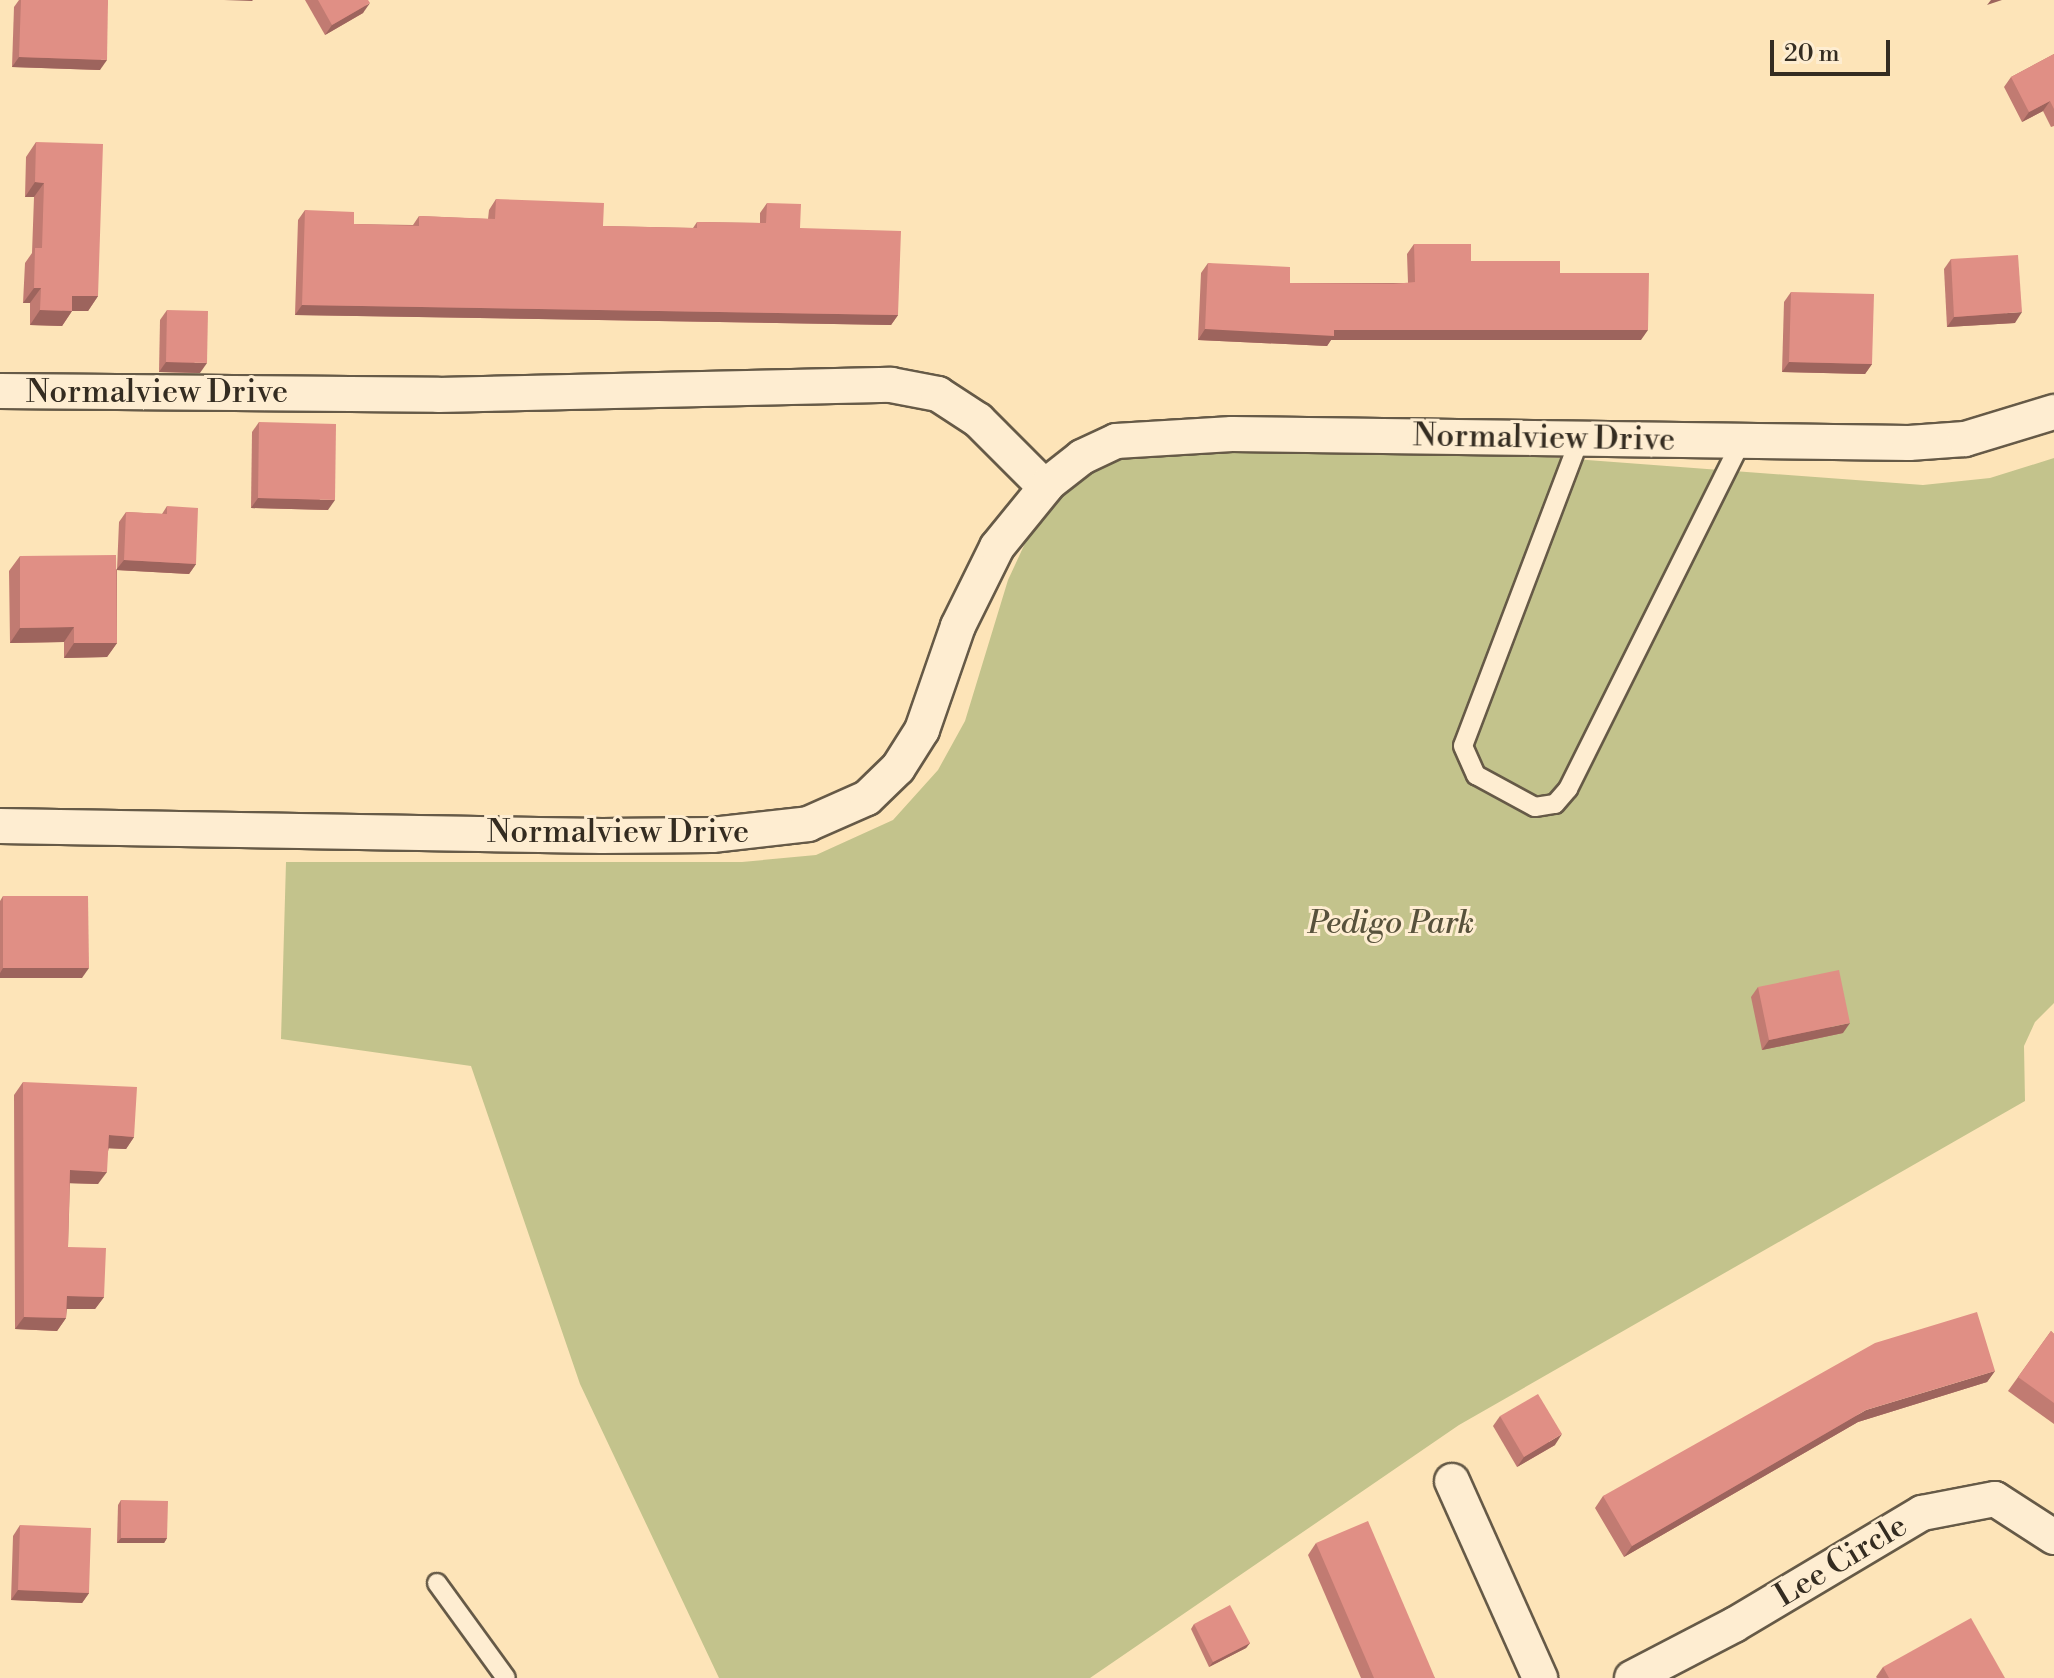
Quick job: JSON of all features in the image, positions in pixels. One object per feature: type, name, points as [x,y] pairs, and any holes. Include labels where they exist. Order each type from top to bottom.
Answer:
[{"type":"street","name":"Normalview Drive","points":[[0,391],[438,395],[891,385],[938,394],[978,420],[1045,487]]},
{"type":"street","name":"Normalview Drive","points":[[0,826],[712,835],[828,819],[867,798],[911,750],[981,576],[1010,529],[1045,487],[1100,448],[1152,435],[1938,442],[1999,431],[2054,412]]},
{"type":"street","points":[[1452,1481],[1540,1678]]},
{"type":"street","name":"Lee Circle","points":[[1632,1678],[1734,1625],[1922,1513],[1995,1499],[2054,1537]]},
{"type":"lane","points":[[1580,438],[1463,746],[1476,775],[1535,807],[1555,804],[1568,789],[1741,442]]},
{"type":"lane","points":[[437,1583],[506,1678]]},
{"type":"green space","name":"Pedigo Park","points":[[1151,449],[1519,455],[1923,485],[1990,478],[2054,458],[2054,1003],[2035,1022],[2024,1046],[2025,1101],[1459,1425],[1090,1678],[719,1678],[580,1384],[471,1066],[281,1039],[286,862],[742,862],[816,855],[893,820],[938,770],[965,721],[1008,580],[1033,526],[1057,497],[1103,466]]},
{"type":"building","points":[[21,0],[108,0],[107,60],[19,57]]},
{"type":"building","points":[[318,0],[368,0],[370,3],[332,25]]},
{"type":"building","points":[[2054,54],[2054,109],[2050,101],[2029,112],[2011,77]]},
{"type":"building","points":[[36,142],[103,144],[98,296],[72,296],[72,311],[40,310],[41,288],[34,288],[35,248],[42,248],[44,183],[35,182]]},
{"type":"building","points":[[496,199],[604,203],[603,226],[697,228],[697,222],[766,223],[767,203],[801,204],[800,228],[901,231],[898,315],[302,305],[305,210],[354,212],[354,224],[419,226],[419,216],[495,219]]},
{"type":"building","points":[[1414,244],[1471,244],[1471,261],[1560,261],[1560,273],[1649,273],[1648,330],[1334,330],[1334,336],[1205,329],[1208,263],[1290,267],[1290,283],[1415,282]]},
{"type":"building","points":[[2018,255],[2022,312],[1954,317],[1951,259]]},
{"type":"building","points":[[1791,292],[1874,294],[1872,364],[1789,362]]},
{"type":"building","points":[[167,310],[208,311],[207,363],[166,362]]},
{"type":"building","points":[[259,422],[336,424],[335,500],[258,498]]},
{"type":"building","points":[[167,506],[198,508],[196,564],[124,560],[126,512],[167,514]]},
{"type":"building","points":[[116,555],[117,643],[74,643],[74,627],[20,628],[20,556]]},
{"type":"building","points":[[3,896],[88,896],[89,968],[3,968]]},
{"type":"building","points":[[1839,970],[1850,1023],[1769,1040],[1758,987]]},
{"type":"building","points":[[23,1082],[137,1087],[134,1137],[109,1135],[107,1172],[70,1170],[68,1247],[106,1248],[104,1297],[67,1296],[66,1318],[24,1317]]},
{"type":"building","points":[[1977,1312],[1995,1371],[1866,1410],[1632,1546],[1603,1496],[1875,1343]]},
{"type":"building","points":[[2051,1331],[2054,1334],[2054,1403],[2018,1377]]},
{"type":"building","points":[[1538,1394],[1562,1434],[1524,1457],[1500,1416]]},
{"type":"building","points":[[121,1500],[168,1501],[167,1538],[121,1538]]},
{"type":"building","points":[[1368,1521],[1435,1678],[1374,1678],[1316,1543]]},
{"type":"building","points":[[20,1525],[91,1528],[89,1593],[18,1590]]},
{"type":"building","points":[[1230,1605],[1250,1643],[1213,1662],[1194,1624]]},
{"type":"building","points":[[1971,1618],[2005,1678],[1889,1678],[1883,1667]]}]
